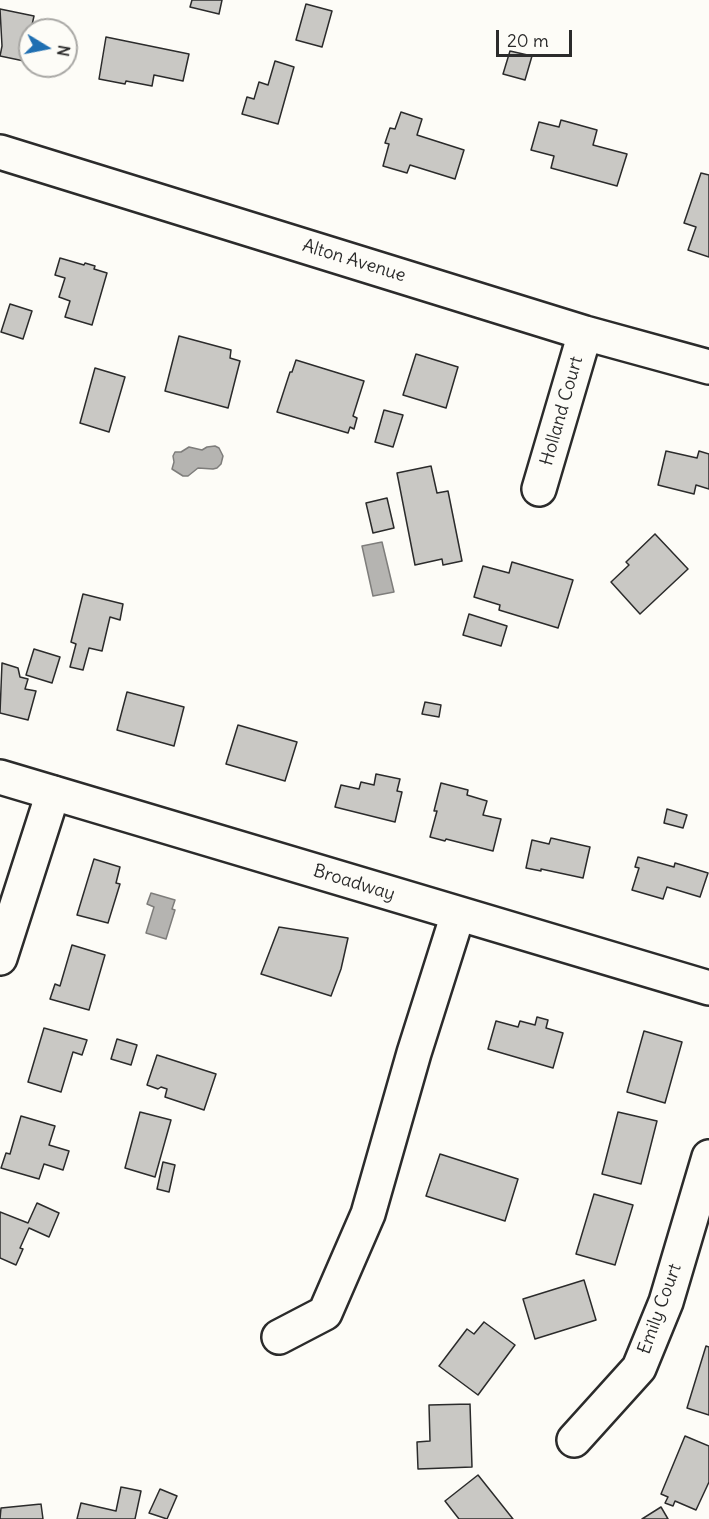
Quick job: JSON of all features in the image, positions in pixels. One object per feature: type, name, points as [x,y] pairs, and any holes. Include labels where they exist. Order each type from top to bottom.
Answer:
[{"type":"street","name":"Alton Avenue","points":[[0,152],[585,333],[709,368]]},
{"type":"street","name":"Holland Court","points":[[538,489],[585,333]]},
{"type":"street","name":"Broadway","points":[[0,777],[709,988]]},
{"type":"street","points":[[0,958],[53,793]]},
{"type":"street","points":[[279,1336],[325,1313],[368,1214],[414,1053],[458,914]]},
{"type":"street","name":"Emily Court","points":[[574,1440],[639,1368],[666,1302],[709,1157]]},
{"type":"shaded area","points":[[215,446],[219,448],[223,456],[217,468],[198,468],[188,476],[183,476],[172,469],[175,452],[181,452],[189,447],[202,450]]},
{"type":"shaded area","points":[[382,542],[394,592],[373,596],[362,546]]},
{"type":"shaded area","points":[[151,893],[175,900],[172,909],[175,910],[166,939],[146,933],[154,907],[147,904]]},
{"type":"building","points":[[192,0],[222,0],[219,14],[190,7]]},
{"type":"building","points":[[306,4],[332,11],[322,47],[296,40]]},
{"type":"building","points":[[0,9],[34,16],[34,18],[18,18],[18,60],[0,56],[2,46]]},
{"type":"building","points":[[106,37],[189,54],[183,81],[154,75],[152,86],[99,79]]},
{"type":"building","points":[[510,51],[532,56],[525,80],[503,74]]},
{"type":"building","points":[[275,61],[294,67],[278,124],[242,114],[247,97],[254,99],[259,82],[268,85]]},
{"type":"building","points":[[401,112],[422,119],[417,135],[464,150],[455,179],[410,165],[407,173],[383,166],[389,144],[385,143],[390,128],[395,129]]},
{"type":"building","points":[[561,120],[597,130],[593,145],[627,154],[617,186],[551,168],[554,156],[531,150],[539,122],[559,127]]},
{"type":"building","points":[[701,173],[709,175],[709,257],[688,250],[696,227],[684,223]]},
{"type":"building","points":[[60,258],[95,266],[94,269],[107,273],[92,325],[65,317],[70,301],[59,297],[65,278],[55,275]]},
{"type":"building","points":[[10,304],[32,311],[23,339],[1,332]]},
{"type":"building","points":[[179,336],[231,350],[230,358],[240,361],[228,408],[165,391]]},
{"type":"building","points":[[416,354],[458,367],[446,408],[403,395]]},
{"type":"building","points":[[296,360],[364,381],[353,416],[357,418],[354,429],[350,427],[348,433],[277,412]]},
{"type":"building","points":[[95,368],[125,377],[109,432],[80,423]]},
{"type":"building","points":[[384,410],[403,415],[393,447],[375,442]]},
{"type":"building","points":[[666,451],[697,458],[699,451],[709,454],[709,489],[696,485],[694,494],[658,485]]},
{"type":"building","points":[[431,466],[437,493],[448,491],[462,561],[443,565],[442,559],[415,565],[397,473]]},
{"type":"building","points":[[387,498],[394,528],[373,533],[366,503]]},
{"type":"building","points":[[655,534],[688,569],[640,614],[611,582],[629,565],[626,562]]},
{"type":"building","points":[[512,562],[573,580],[558,628],[499,610],[500,605],[474,597],[483,566],[509,573]]},
{"type":"building","points":[[83,594],[123,604],[120,620],[110,617],[102,651],[89,648],[83,670],[70,667],[76,644],[71,642]]},
{"type":"building","points":[[469,614],[507,626],[501,646],[463,635]]},
{"type":"building","points":[[34,649],[60,657],[52,683],[26,675]]},
{"type":"building","points":[[2,663],[18,668],[20,677],[28,679],[25,689],[36,691],[28,720],[0,713]]},
{"type":"building","points":[[127,692],[184,707],[174,746],[117,730]]},
{"type":"building","points":[[425,702],[441,705],[439,717],[422,714]]},
{"type":"building","points":[[238,725],[297,742],[285,781],[226,764]]},
{"type":"building","points":[[376,774],[400,779],[397,791],[402,792],[395,822],[335,807],[341,785],[359,789],[361,782],[374,785]]},
{"type":"building","points":[[441,783],[468,790],[467,795],[487,801],[483,815],[501,819],[493,851],[430,837]]},
{"type":"building","points":[[667,809],[687,815],[683,828],[664,823]]},
{"type":"building","points":[[551,838],[590,847],[583,878],[526,868],[532,840],[549,844]]},
{"type":"building","points":[[638,857],[674,867],[675,863],[708,873],[700,897],[667,887],[663,899],[632,890],[639,868],[635,867]]},
{"type":"building","points":[[94,859],[120,867],[116,883],[120,884],[108,923],[77,915]]},
{"type":"building","points":[[279,927],[348,938],[341,969],[331,996],[261,974]]},
{"type":"building","points":[[72,945],[105,955],[89,1010],[50,999],[55,984],[60,986]]},
{"type":"building","points":[[537,1017],[548,1020],[546,1028],[563,1033],[553,1068],[488,1049],[496,1021],[518,1027],[520,1021],[535,1025]]},
{"type":"building","points":[[44,1028],[87,1040],[82,1055],[73,1052],[61,1092],[28,1082]]},
{"type":"building","points":[[644,1031],[682,1042],[665,1103],[627,1092]]},
{"type":"building","points":[[117,1039],[137,1045],[131,1065],[111,1059]]},
{"type":"building","points":[[157,1055],[216,1074],[204,1110],[165,1097],[167,1089],[147,1085]]},
{"type":"building","points":[[140,1112],[171,1120],[155,1177],[125,1168]]},
{"type":"building","points":[[618,1112],[657,1121],[641,1184],[602,1174]]},
{"type":"building","points":[[21,1116],[55,1126],[49,1145],[69,1151],[63,1170],[44,1164],[39,1179],[1,1168],[6,1153],[10,1154]]},
{"type":"building","points":[[440,1154],[518,1179],[505,1221],[426,1196]]},
{"type":"building","points":[[163,1162],[175,1165],[169,1192],[157,1189]]},
{"type":"building","points":[[594,1194],[633,1205],[615,1265],[576,1254]]},
{"type":"building","points":[[37,1203],[59,1213],[49,1237],[29,1228],[20,1248],[23,1249],[16,1265],[0,1258],[0,1212],[28,1223]]},
{"type":"building","points":[[584,1280],[596,1320],[535,1339],[523,1299]]},
{"type":"building","points":[[484,1322],[515,1345],[478,1395],[439,1366],[467,1329],[474,1334]]},
{"type":"building","points":[[706,1346],[709,1347],[709,1415],[687,1408]]},
{"type":"building","points":[[470,1404],[472,1467],[418,1469],[417,1442],[430,1441],[429,1405]]},
{"type":"building","points":[[685,1436],[709,1446],[709,1482],[696,1510],[675,1501],[673,1506],[665,1503],[668,1497],[661,1494]]},
{"type":"building","points":[[478,1475],[513,1519],[459,1519],[445,1501]]},
{"type":"building","points":[[121,1487],[141,1491],[135,1519],[77,1519],[81,1503],[116,1511]]},
{"type":"building","points":[[160,1489],[177,1496],[167,1519],[149,1513]]},
{"type":"building","points":[[41,1504],[43,1519],[0,1519],[1,1508]]},
{"type":"building","points":[[661,1507],[668,1519],[642,1519]]}]
